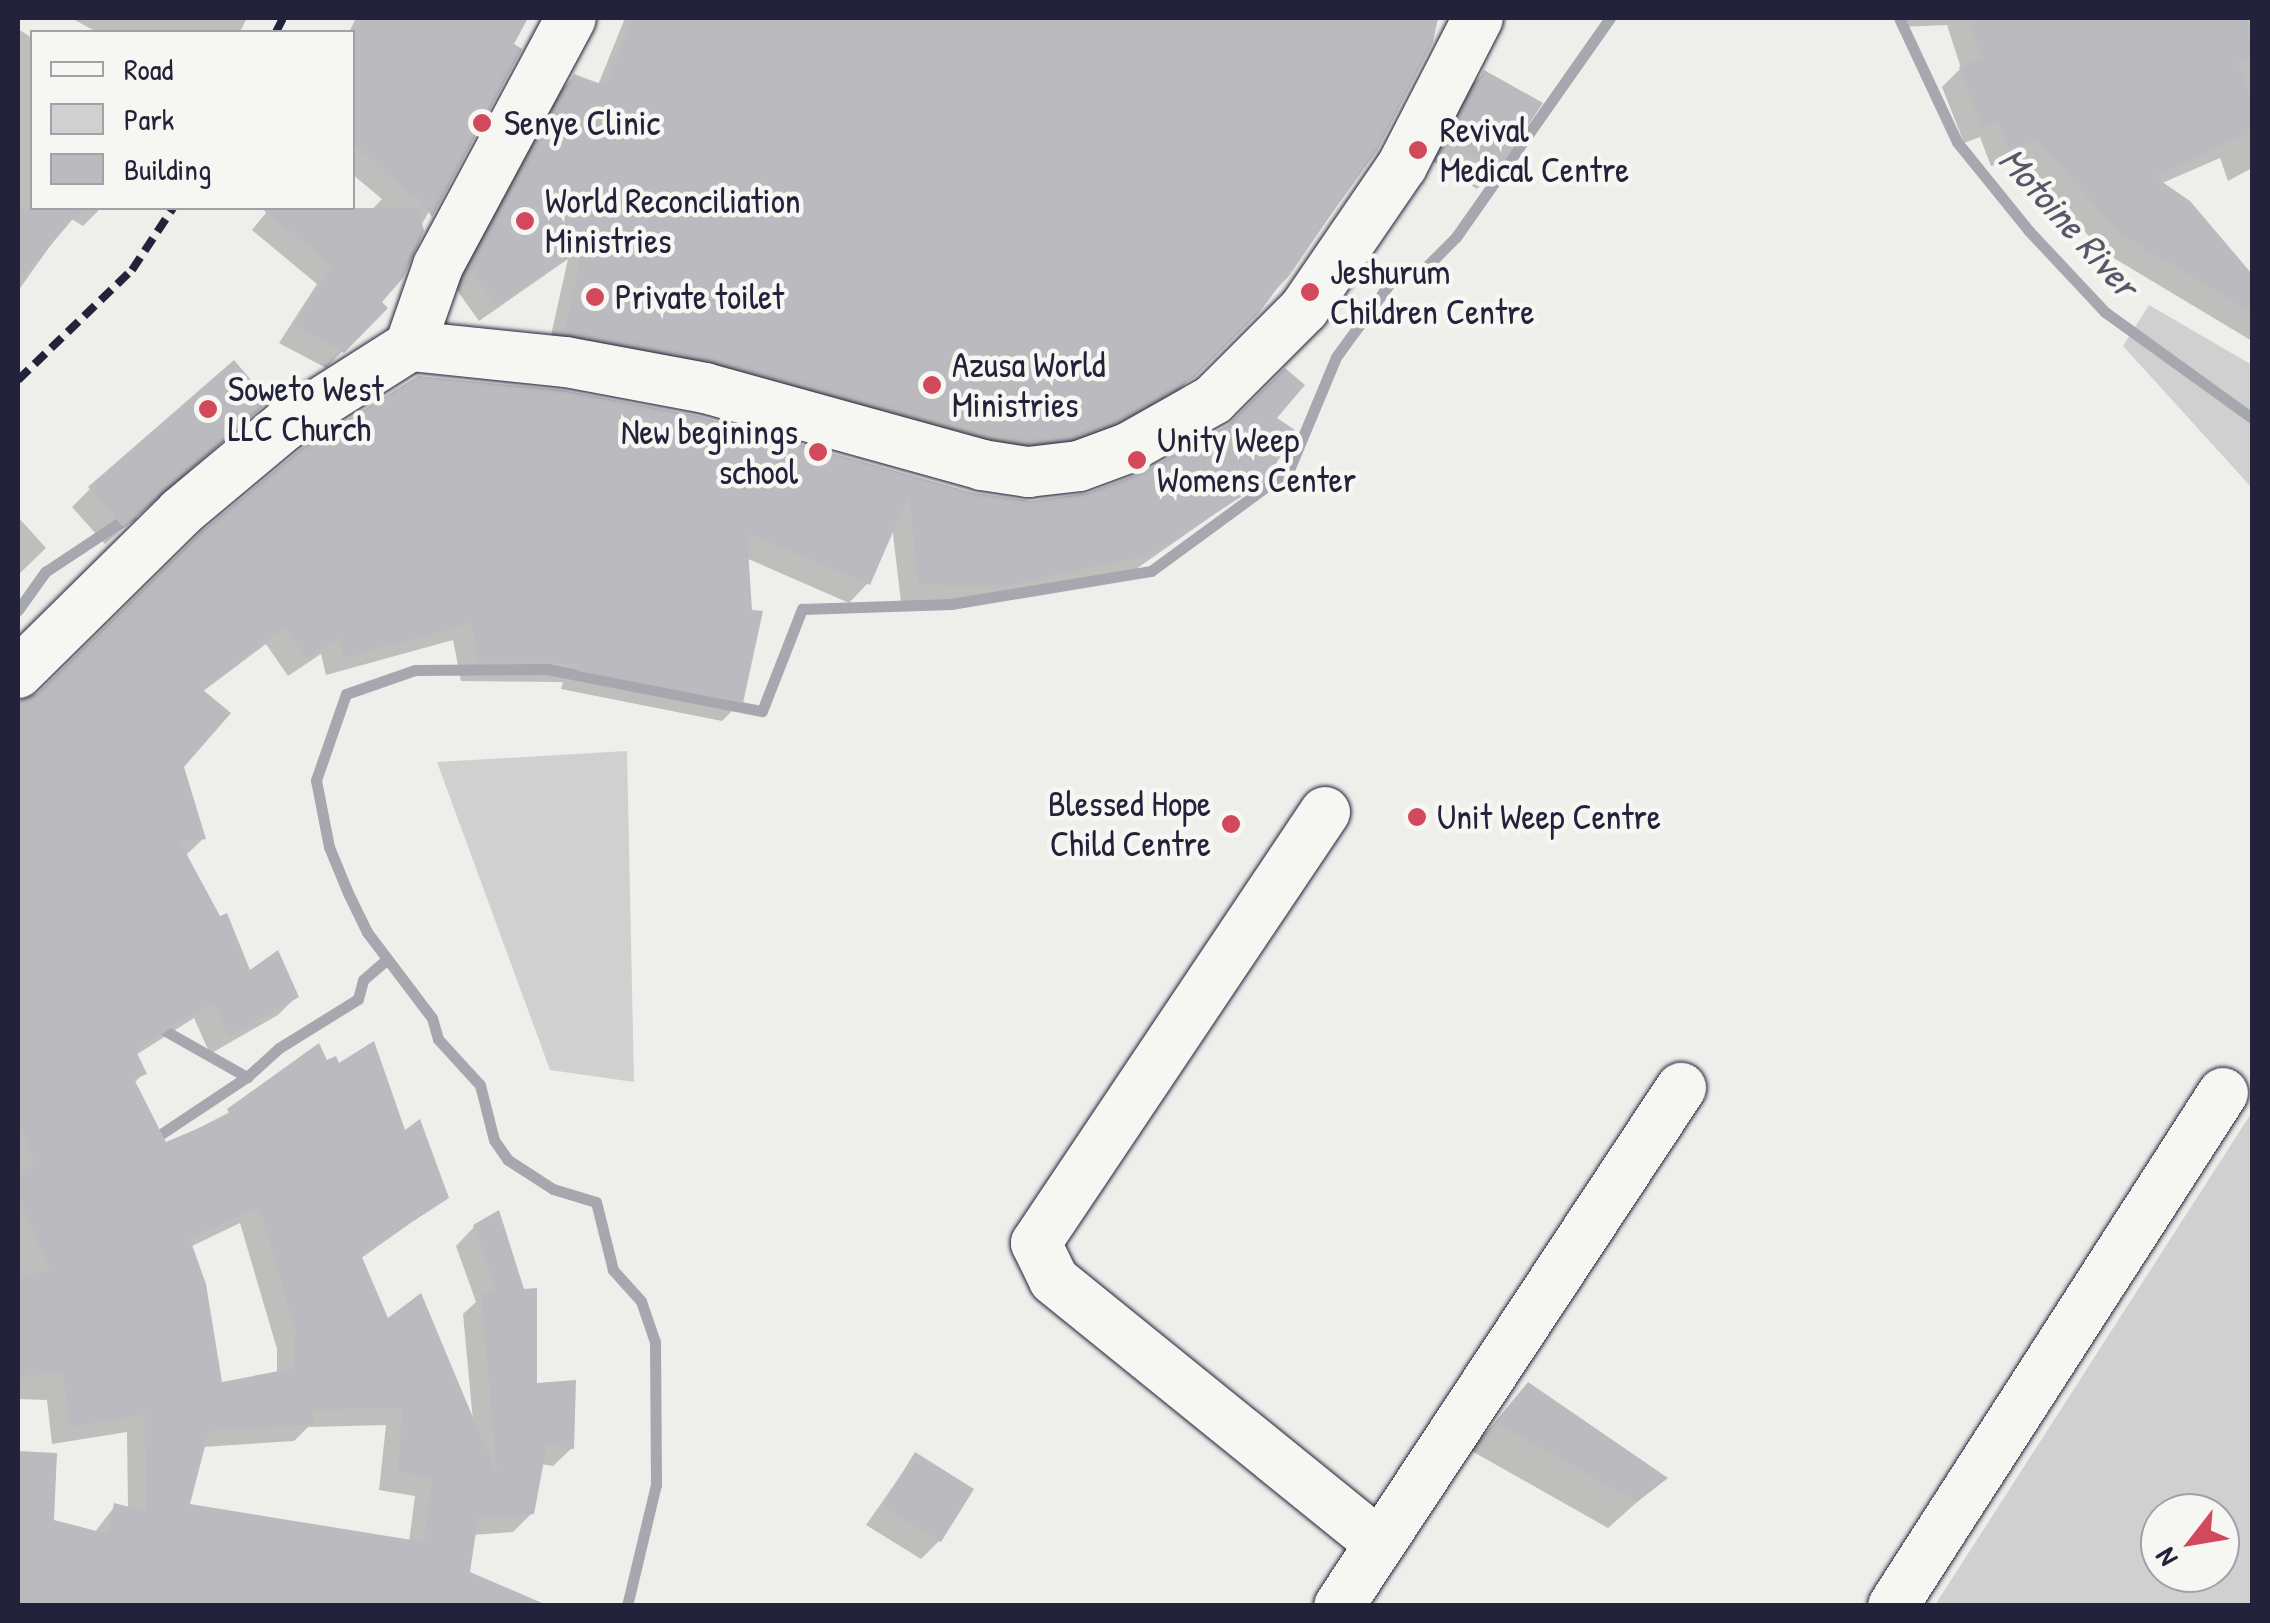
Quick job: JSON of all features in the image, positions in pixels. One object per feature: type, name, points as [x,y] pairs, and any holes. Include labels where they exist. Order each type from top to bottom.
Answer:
[{"type":"street","points":[[410,346],[438,266],[562,46],[571,18]]},
{"type":"street","points":[[18,674],[181,512],[301,412],[410,346],[566,362],[686,384],[982,465],[1028,472],[1079,466],[1176,426],[1255,364],[1304,309],[1402,166],[1478,18]]},
{"type":"street","points":[[1326,812],[1036,1243],[1054,1280],[1380,1544]]},
{"type":"street","points":[[1339,1606],[1681,1088]]},
{"type":"street","points":[[1893,1606],[2223,1093]]},
{"type":"green space","points":[[2149,305],[2252,365],[2252,488],[2123,346]]},
{"type":"green space","points":[[627,751],[634,1082],[550,1070],[437,762]]},
{"type":"green space","points":[[2252,1112],[2252,1605],[1935,1605]]},
{"type":"building","points":[[362,18],[528,18],[514,44],[522,49],[432,217],[414,192],[416,199],[355,146],[355,32]]},
{"type":"building","points":[[633,18],[1438,18],[1433,42],[1377,151],[1259,313],[1195,377],[1116,422],[1072,438],[1028,443],[713,360],[564,333],[583,247],[497,306],[469,268],[574,74],[606,86]]},
{"type":"building","points":[[1968,18],[2247,18],[2252,59],[2237,60],[2252,100],[2252,131],[2155,177],[2190,201],[2252,274],[2252,313],[2120,234],[2038,141],[2009,149],[1998,121],[1982,127],[1959,67],[1981,58]]},
{"type":"building","points":[[1484,70],[1543,103],[1497,172],[1447,141]]},
{"type":"building","points":[[18,208],[80,210],[18,284]]},
{"type":"building","points":[[418,208],[424,231],[403,278],[382,302],[388,308],[344,353],[294,325],[332,266],[263,210]]},
{"type":"building","points":[[234,360],[269,401],[124,528],[88,487]]},
{"type":"building","points":[[1285,368],[1305,385],[1277,418],[1295,430],[1267,480],[1151,555],[1004,586],[918,585],[909,495],[870,585],[747,533],[752,610],[763,611],[743,703],[578,671],[580,664],[479,663],[471,623],[344,658],[339,638],[307,659],[285,627],[203,690],[231,713],[184,767],[206,839],[180,842],[220,916],[227,913],[250,970],[278,950],[299,997],[229,1037],[213,1001],[136,1051],[147,1074],[134,1079],[166,1142],[230,1115],[227,1109],[319,1043],[327,1060],[336,1056],[339,1063],[374,1041],[405,1130],[420,1119],[449,1198],[361,1255],[388,1318],[421,1293],[497,1475],[481,1293],[497,1292],[473,1225],[499,1210],[524,1289],[537,1288],[537,1383],[576,1380],[574,1449],[547,1445],[534,1514],[478,1518],[470,1572],[549,1606],[18,1606],[18,1451],[57,1453],[54,1520],[108,1534],[114,1503],[146,1511],[145,1414],[70,1427],[63,1372],[18,1377],[18,1275],[50,1270],[18,1197],[18,1175],[35,1162],[18,1122],[18,701],[38,693],[200,533],[301,449],[418,376],[562,390],[698,416],[974,493],[1031,501],[1088,493],[1142,473],[1228,425]],"holes":[[[259,1207],[295,1329],[294,1368],[222,1382],[206,1284],[190,1239]],[[403,1408],[397,1472],[432,1478],[424,1542],[190,1504],[209,1431],[315,1424],[312,1410]]]},
{"type":"building","points":[[1528,1382],[1668,1478],[1637,1502],[1495,1422]]},
{"type":"building","points":[[915,1452],[974,1489],[941,1542],[882,1506]]},
{"type":"waterway","points":[[627,1606],[656,1484],[655,1342],[641,1301],[613,1270],[596,1202],[553,1189],[508,1160],[494,1140],[480,1085],[438,1039],[432,1018],[367,932],[348,893],[329,847],[316,780],[346,694],[415,670],[547,669],[762,711],[802,609],[951,604],[1151,571],[1289,470],[1336,357],[1398,272],[1418,275],[1456,237],[1610,18]]},
{"type":"waterway","name":"Motoine River","points":[[1899,18],[1957,142],[2029,231],[2105,312],[2252,418]]},
{"type":"waterway","points":[[18,610],[45,572],[131,515]]},
{"type":"waterway","points":[[155,1025],[247,1077],[279,1048],[358,999],[363,980],[387,959]]},
{"type":"waterway","points":[[152,1140],[247,1077]]},
{"type":"railway","points":[[277,30],[283,18]]},
{"type":"railway","points":[[18,380],[132,270],[172,210]]},
{"type":"place","name":"Senye Clinic","points":[[482,123]]},
{"type":"place","name":"Revival Medical Centre","points":[[1418,150]]},
{"type":"place","name":"World Reconciliation Ministries","points":[[525,221]]},
{"type":"place","name":"Jeshurum Children Centre","points":[[1310,292]]},
{"type":"place","name":"Private toilet","points":[[595,297]]},
{"type":"place","name":"Azusa World Ministries","points":[[932,385]]},
{"type":"place","name":"Soweto West LLC Church","points":[[208,409]]},
{"type":"place","name":"New beginings school","points":[[818,452]]},
{"type":"place","name":"Unity Weep Womens Center","points":[[1137,460]]},
{"type":"place","name":"Unit Weep Centre","points":[[1417,817]]},
{"type":"place","name":"Blessed Hope Child Centre","points":[[1231,824]]}]
